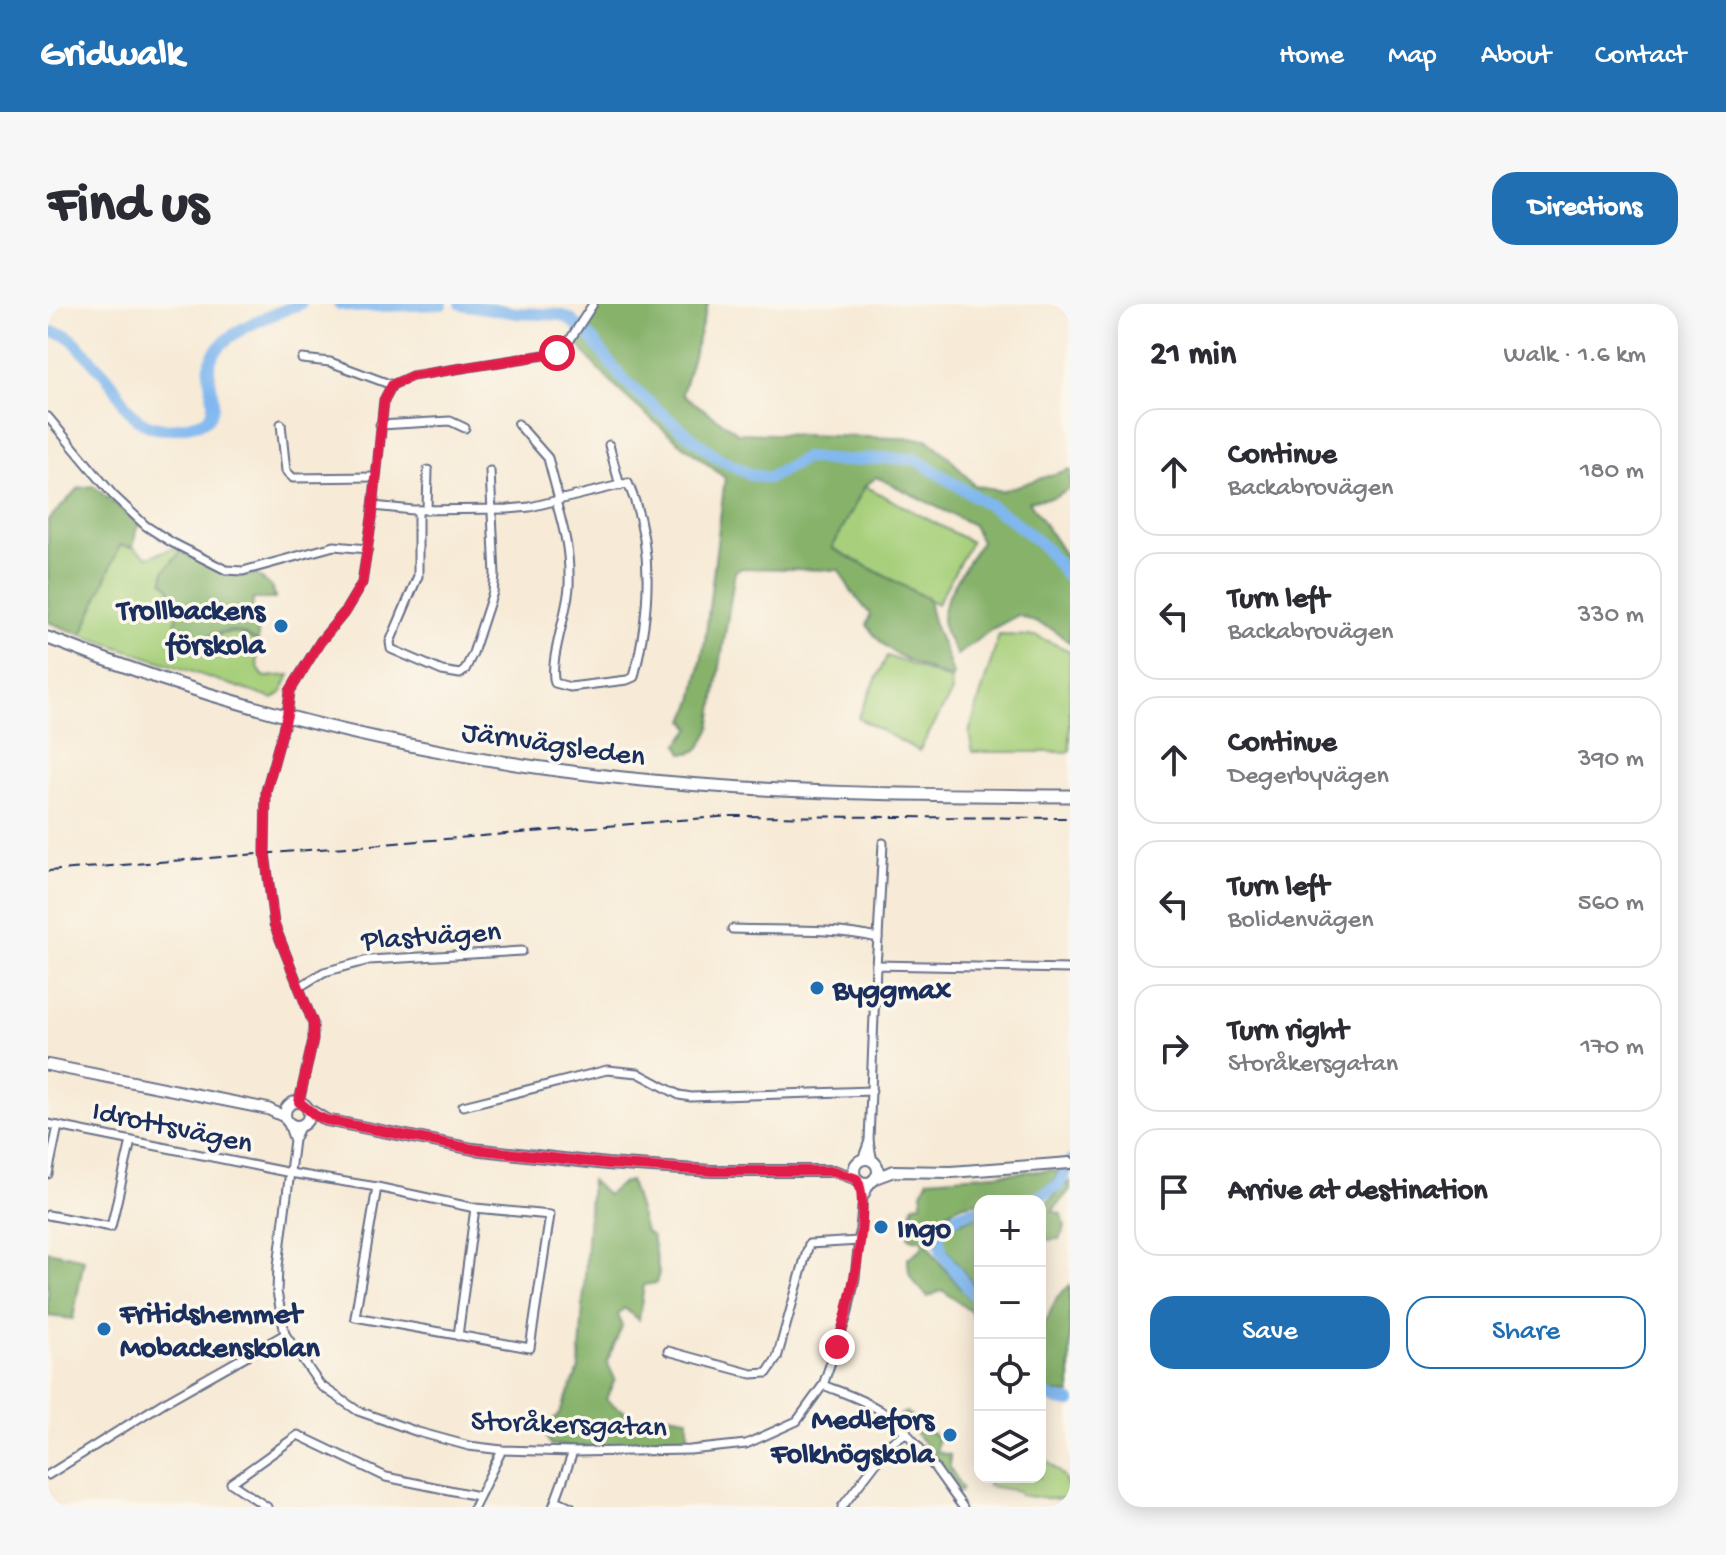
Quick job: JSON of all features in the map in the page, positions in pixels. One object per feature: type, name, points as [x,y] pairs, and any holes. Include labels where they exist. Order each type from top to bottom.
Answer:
[{"type":"main road","name":"Järnvägsleden","points":[[48,638],[129,670],[287,715],[494,760],[625,778],[748,789],[1070,796]]},
{"type":"main road","points":[[48,1065],[473,1149],[607,1164],[712,1171],[834,1171],[866,1162],[894,1171],[951,1172],[1070,1163]]},
{"type":"main road","points":[[293,1111],[293,1126],[326,1120]]},
{"type":"main road","points":[[293,1111],[309,1117],[303,1124]]},
{"type":"main road","points":[[866,1162],[877,1170],[874,1180]]},
{"type":"main road","points":[[858,1180],[854,1170],[866,1162]]},
{"type":"main road","points":[[834,1171],[864,1183],[894,1171]]},
{"type":"street","points":[[293,1111],[313,1040],[313,1023],[274,924],[265,853],[266,791],[287,715],[290,691],[362,583],[384,400],[392,385],[412,376],[548,356],[564,349],[593,304]]},
{"type":"street","points":[[302,359],[330,362],[392,385]]},
{"type":"street","points":[[48,417],[113,495],[146,526],[226,570],[243,571],[334,546],[368,549]]},
{"type":"street","points":[[380,425],[450,421],[465,428]]},
{"type":"street","points":[[281,424],[286,471],[293,478],[375,477]]},
{"type":"street","points":[[518,424],[548,458],[568,543],[569,587],[552,676],[555,683],[580,687],[634,677],[648,593],[648,564],[643,532],[609,445]]},
{"type":"street","points":[[428,470],[418,576],[390,642],[391,649],[442,671],[460,674],[473,653],[493,592],[495,575],[490,471]]},
{"type":"street","points":[[373,506],[423,510],[530,507],[624,484]]},
{"type":"street","points":[[866,1162],[883,843]]},
{"type":"street","points":[[732,929],[851,932],[878,938]]},
{"type":"street","name":"Plastvägen","points":[[301,986],[324,972],[369,960],[522,951]]},
{"type":"street","points":[[876,965],[1070,969]]},
{"type":"street","points":[[463,1106],[607,1070],[638,1073],[679,1095],[691,1097],[872,1091]]},
{"type":"street","name":"Storåkersgatan","points":[[293,1111],[294,1140],[277,1292],[285,1334],[320,1385],[358,1411],[410,1430],[469,1446],[573,1452],[690,1450],[746,1444],[797,1421],[823,1385],[847,1316],[855,1278],[863,1198],[858,1180]]},
{"type":"street","name":"Idrottsvägen","points":[[48,1124],[475,1208],[550,1215],[530,1348],[458,1336]]},
{"type":"street","name":"Storåkersgatan","points":[[294,1140],[303,1124]]},
{"type":"street","points":[[48,1174],[58,1126]]},
{"type":"street","points":[[48,1215],[111,1227],[131,1141]]},
{"type":"street","name":"Storåkersgatan","points":[[863,1198],[874,1180]]},
{"type":"street","points":[[377,1187],[355,1317],[458,1336],[475,1208]]},
{"type":"street","points":[[668,1351],[752,1374],[767,1373],[777,1358],[809,1244],[859,1241]]},
{"type":"street","points":[[48,1475],[163,1403],[285,1334]]},
{"type":"street","points":[[823,1385],[878,1409],[907,1432],[963,1507]]},
{"type":"street","points":[[842,1507],[891,1443],[907,1432]]},
{"type":"street","points":[[267,1507],[231,1483],[298,1435],[386,1477],[478,1496]]},
{"type":"street","points":[[474,1507],[502,1450]]},
{"type":"street","points":[[571,1507],[554,1503],[573,1452]]},
{"type":"green space","points":[[598,304],[708,304],[682,394],[738,433],[927,439],[948,456],[974,485],[1001,491],[1070,469],[1070,488],[1054,497],[1029,501],[1070,563],[1070,643],[1054,630],[1018,615],[992,629],[957,655],[944,629],[943,612],[957,580],[981,542],[973,525],[877,477],[865,486],[832,548],[928,599],[953,676],[950,678],[915,664],[883,645],[867,625],[870,614],[839,570],[742,568],[735,571],[710,730],[697,750],[683,753],[678,744],[691,728],[685,720],[693,701],[705,641],[725,478],[625,396],[575,340]]},
{"type":"green space","points":[[93,486],[140,525],[133,547],[120,545],[82,635],[48,622],[48,520],[79,488]]},
{"type":"green space","points":[[865,486],[971,542],[937,604],[832,548]]},
{"type":"green space","points":[[120,544],[133,547],[148,557],[173,548],[181,552],[172,560],[171,597],[179,605],[177,621],[216,636],[238,634],[258,643],[258,666],[265,677],[290,675],[282,692],[273,699],[82,635]]},
{"type":"green space","points":[[181,552],[227,574],[256,574],[273,588],[275,599],[253,599],[252,618],[258,620],[258,643],[233,631],[191,638],[174,630],[179,605],[174,602],[170,588],[163,581],[164,571]]},
{"type":"green space","points":[[999,635],[1036,636],[1070,651],[1070,752],[973,752],[969,733]]},
{"type":"green space","points":[[887,656],[951,680],[952,692],[919,751],[858,718]]},
{"type":"green space","points":[[1058,1171],[1055,1180],[1033,1194],[974,1195],[974,1202],[936,1218],[928,1244],[974,1304],[974,1322],[971,1312],[942,1290],[928,1297],[911,1277],[908,1258],[921,1249],[924,1241],[909,1238],[910,1216],[914,1204],[922,1203],[922,1192],[928,1179]]},
{"type":"green space","points":[[591,1180],[607,1195],[622,1183],[630,1181],[645,1231],[652,1236],[659,1273],[656,1283],[644,1285],[639,1320],[624,1308],[618,1314],[622,1326],[607,1362],[615,1379],[606,1399],[637,1418],[660,1414],[688,1418],[688,1443],[551,1445],[541,1428],[559,1415],[579,1369]]},
{"type":"green space","points":[[1070,1181],[1070,1190],[1052,1211],[1062,1214],[1065,1227],[1059,1239],[1046,1240],[1046,1203]]},
{"type":"green space","points":[[974,1218],[974,1285],[943,1245],[942,1233],[950,1225]]},
{"type":"green space","points":[[48,1251],[84,1259],[73,1319],[48,1316]]},
{"type":"green space","points":[[1070,1285],[1070,1394],[1046,1388],[1046,1321],[1057,1297]]},
{"type":"green space","points":[[906,1412],[938,1438],[936,1452],[950,1455],[950,1468],[962,1488],[960,1492],[900,1415]]},
{"type":"green space","points":[[1046,1460],[1064,1478],[1067,1498],[1020,1495],[1019,1491],[988,1486],[989,1483],[1046,1483]]},
{"type":"waterway","points":[[48,331],[66,335],[74,341],[116,388],[127,408],[139,421],[154,427],[178,428],[200,423],[209,417],[213,403],[209,364],[219,347],[251,324],[300,304]]},
{"type":"waterway","points":[[339,304],[356,307],[442,304]]},
{"type":"waterway","points":[[461,304],[517,313],[561,315],[570,319],[592,339],[621,377],[661,413],[718,458],[751,475],[769,478],[805,458],[840,461],[915,459],[1011,519],[1043,546],[1070,579]]},
{"type":"waterway","points":[[1042,1195],[1059,1185],[1070,1161]]},
{"type":"waterway","points":[[974,1211],[956,1217],[938,1234],[942,1253],[974,1296]]},
{"type":"waterway","points":[[1046,1395],[1070,1402]]},
{"type":"railway","points":[[48,871],[730,816],[1070,818]]},
{"type":"place","name":"Trollbackens förskola","points":[[281,626]]},
{"type":"place","name":"Byggmax","points":[[817,988]]},
{"type":"place","name":"Ingo","points":[[881,1227]]},
{"type":"place","name":"Fritidshemmet Mobackenskolan","points":[[104,1329]]},
{"type":"place","name":"Medlefors Folkhögskola","points":[[950,1435]]},
{"type":"route","points":[[557,353],[412,376],[392,385],[384,400],[362,583],[290,691],[287,715],[266,791],[265,853],[274,924],[313,1023],[313,1040],[299,1102],[326,1120],[473,1149],[607,1164],[712,1171],[834,1171],[857,1179],[863,1198],[855,1278],[837,1347]]}]
